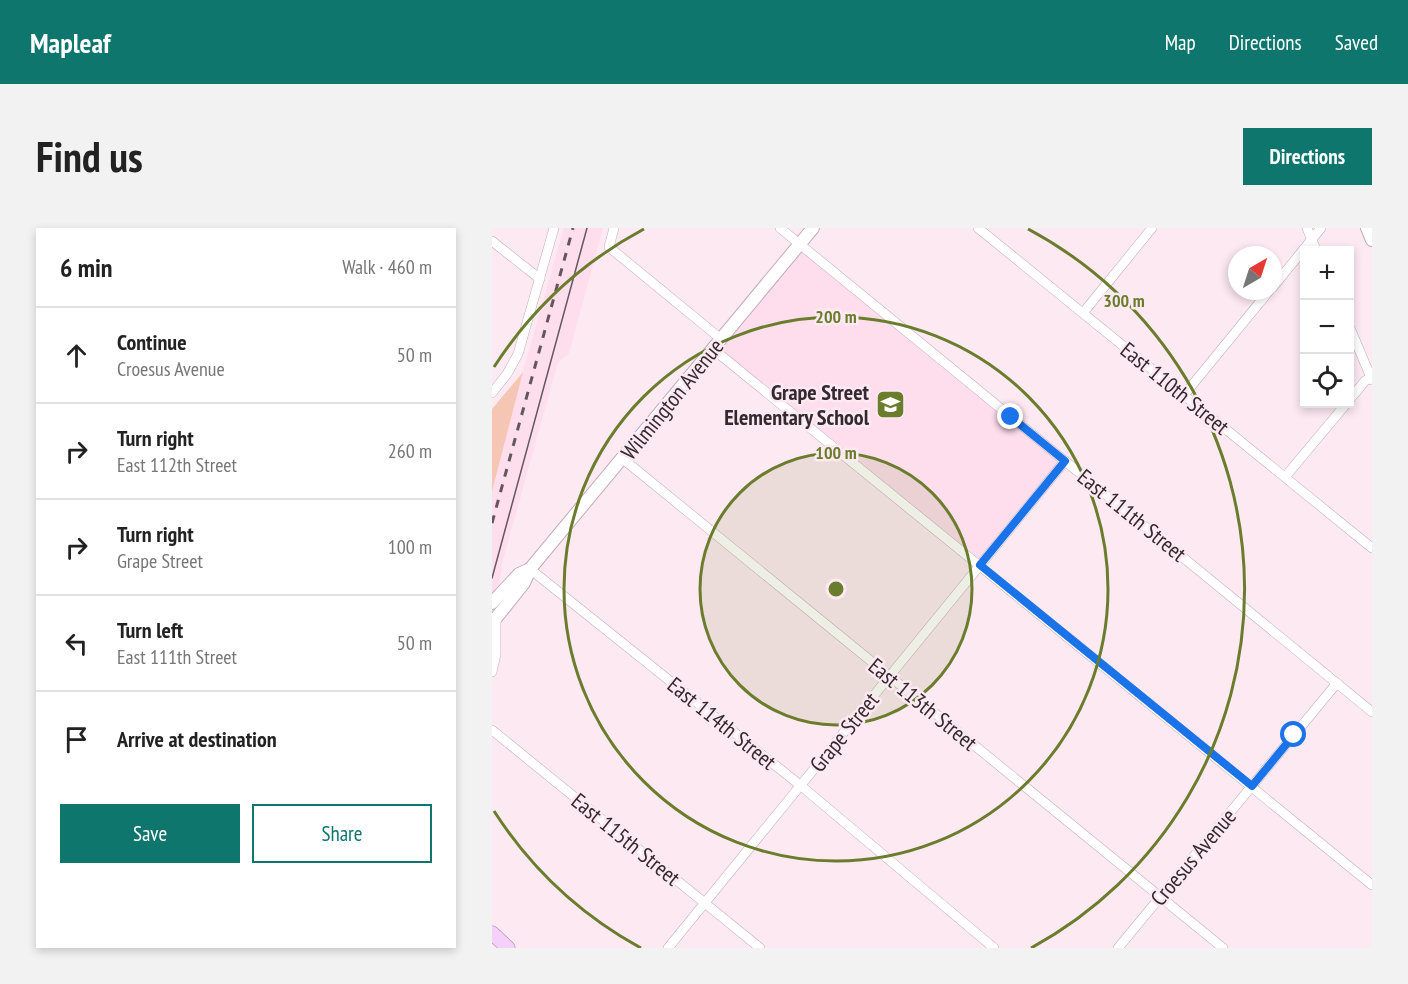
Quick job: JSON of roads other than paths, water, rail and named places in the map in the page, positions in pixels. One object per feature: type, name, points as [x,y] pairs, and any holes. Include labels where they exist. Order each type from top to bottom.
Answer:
[{"type":"main road","name":"Wilmington Avenue","points":[[492,603],[525,571],[623,459],[813,228]]},
{"type":"main road","points":[[1367,228],[1372,240]]},
{"type":"main road","name":"Wilmington Avenue","points":[[494,621],[524,583],[525,571]]},
{"type":"main road","points":[[492,933],[508,948]]},
{"type":"street","points":[[492,393],[507,374],[518,354],[554,228]]},
{"type":"street","points":[[614,228],[609,247],[717,344],[980,565],[1372,885]]},
{"type":"street","name":"East 111th Street","points":[[780,228],[1372,712]]},
{"type":"street","points":[[1083,313],[1152,228]]},
{"type":"street","points":[[1307,228],[1315,246]]},
{"type":"street","points":[[1282,276],[1321,228]]},
{"type":"street","name":"East 110th Street","points":[[981,229],[1372,548]]},
{"type":"street","points":[[492,241],[540,279]]},
{"type":"street","points":[[1184,395],[1262,300]]},
{"type":"street","points":[[1354,338],[1371,378],[1365,381],[1354,394]]},
{"type":"street","points":[[1285,477],[1343,408]]},
{"type":"street","name":"East 113th Street","points":[[623,459],[1223,948]]},
{"type":"street","name":"Grape Street","points":[[668,948],[1065,461]]},
{"type":"street","name":"East 114th Street","points":[[525,571],[800,785],[994,948]]},
{"type":"street","points":[[492,669],[496,654],[494,621]]},
{"type":"street","name":"Croesus Avenue","points":[[1118,948],[1337,683]]},
{"type":"street","name":"East 115th Street","points":[[492,730],[760,948]]},
{"type":"tram line","points":[[492,578],[587,228]]},
{"type":"railway","points":[[492,523],[573,228]]},
{"type":"place","name":"Grape Street Elementary School","points":[[890,405]]}]
